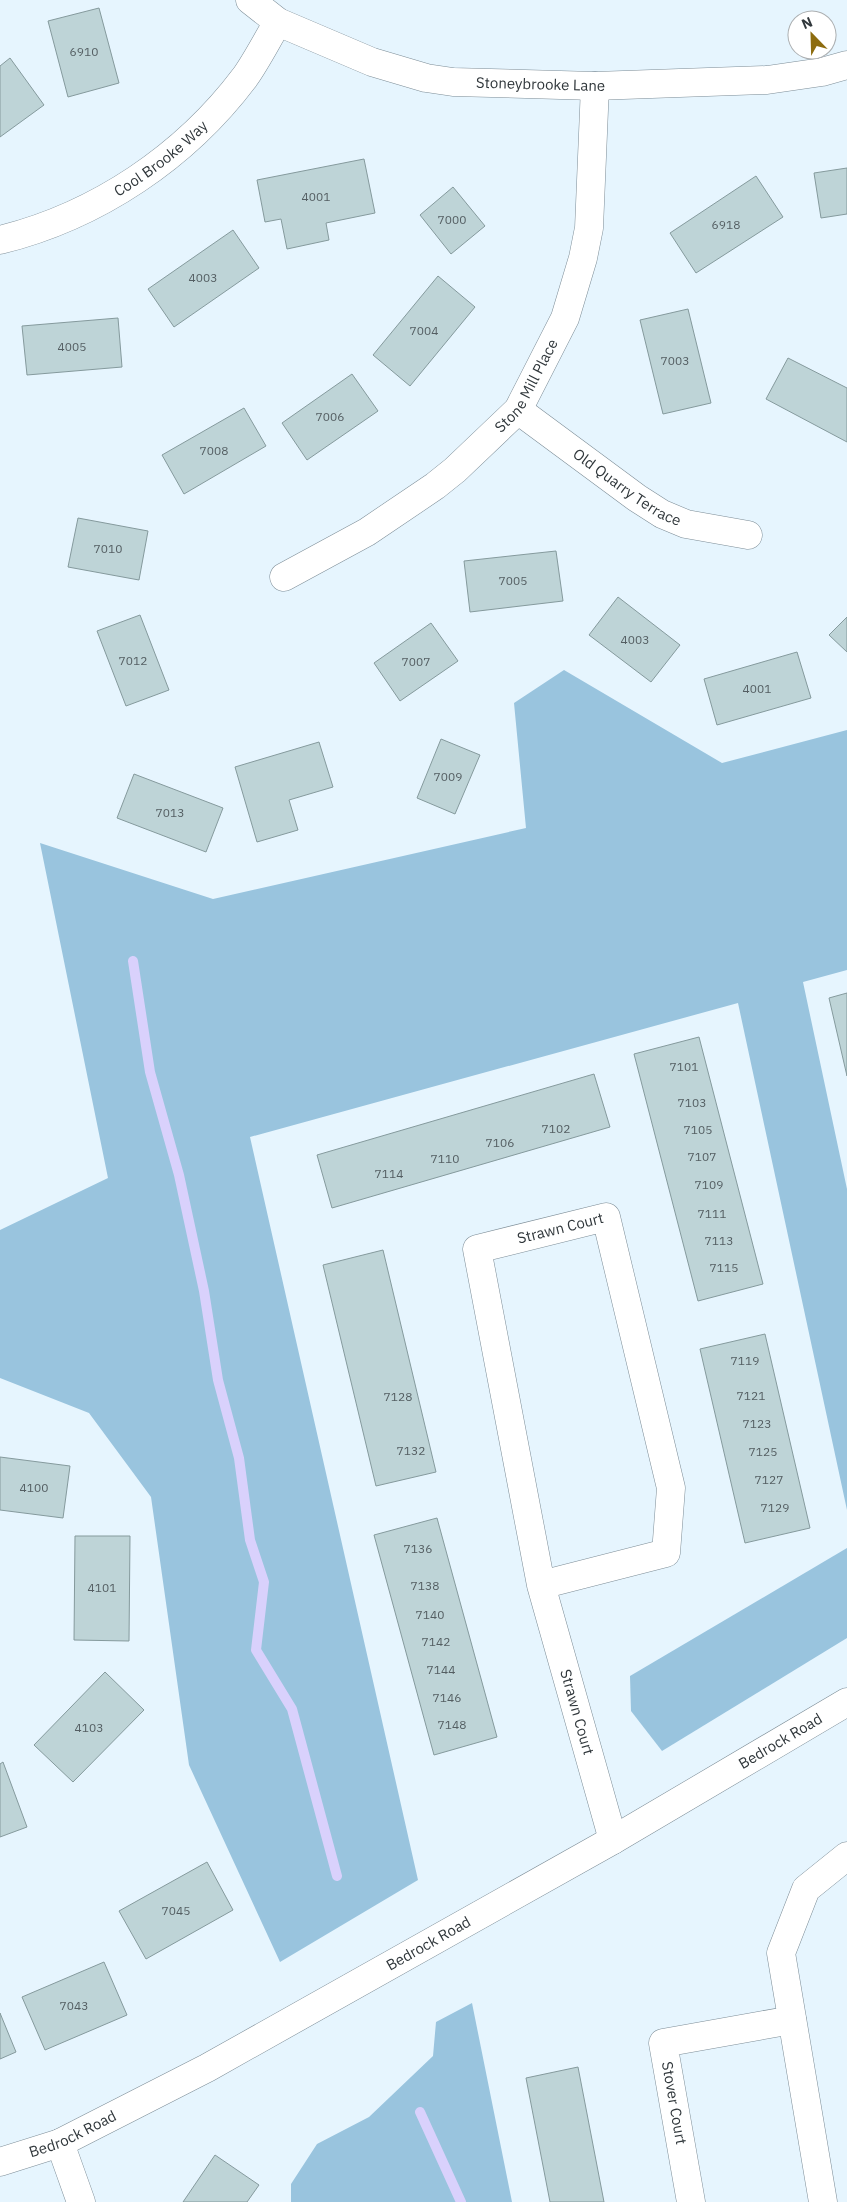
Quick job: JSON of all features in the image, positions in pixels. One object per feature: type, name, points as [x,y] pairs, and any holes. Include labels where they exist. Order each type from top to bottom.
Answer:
[{"type":"street","name":"Stoneybrooke Lane","points":[[250,0],[278,22],[372,62],[426,78],[452,82],[595,86],[768,80],[822,72],[847,65]]},
{"type":"street","name":"Cool Brooke Way","points":[[0,240],[29,233],[98,204],[165,160],[193,135],[227,100],[246,76],[278,22]]},
{"type":"street","name":"Stone Mill Place","points":[[284,577],[367,532],[435,486],[455,470],[518,410],[565,318],[584,258],[589,228],[595,86]]},
{"type":"street","name":"Old Quarry Terrace","points":[[518,410],[637,498],[662,514],[686,524],[748,535]]},
{"type":"street","name":"Strawn Court","points":[[541,1585],[666,1552],[671,1488],[606,1217],[477,1249],[541,1585],[613,1840]]},
{"type":"street","name":"Bedrock Road","points":[[0,2162],[60,2143],[207,2068],[613,1840],[847,1702]]},
{"type":"street","points":[[823,2202],[781,1953],[806,1889],[847,1856]]},
{"type":"street","name":"Stover Court","points":[[691,2202],[663,2043],[792,2020]]},
{"type":"street","points":[[60,2143],[81,2202]]},
{"type":"shaded area","points":[[564,670],[722,763],[847,730],[847,970],[803,982],[847,1189],[847,1510],[738,1003],[250,1137],[418,1880],[280,1962],[189,1765],[151,1497],[89,1413],[0,1378],[0,1230],[108,1178],[40,843],[213,899],[526,828],[514,703]]},
{"type":"shaded area","points":[[847,1548],[847,1638],[662,1751],[631,1711],[630,1676]]},
{"type":"shaded area","points":[[472,2003],[512,2202],[291,2202],[291,2184],[317,2144],[369,2117],[433,2056],[436,2022]]},
{"type":"building","points":[[99,8],[119,83],[68,97],[48,21]]},
{"type":"building","points":[[10,58],[44,105],[0,137],[0,66]]},
{"type":"building","points":[[364,159],[375,213],[326,223],[329,240],[287,249],[281,219],[265,222],[257,180]]},
{"type":"building","points":[[847,168],[847,214],[821,218],[814,173]]},
{"type":"building","points":[[756,176],[783,217],[696,273],[670,233]]},
{"type":"building","points":[[453,187],[485,226],[451,254],[420,215]]},
{"type":"building","points":[[233,230],[259,268],[174,327],[148,289]]},
{"type":"building","points":[[438,276],[475,307],[410,386],[373,355]]},
{"type":"building","points":[[688,309],[711,403],[663,414],[640,320]]},
{"type":"building","points":[[118,318],[122,367],[27,375],[22,326]]},
{"type":"building","points":[[788,358],[847,388],[847,442],[766,399]]},
{"type":"building","points":[[352,374],[378,411],[307,460],[282,423]]},
{"type":"building","points":[[244,408],[266,446],[184,494],[162,455]]},
{"type":"building","points":[[78,518],[148,531],[139,580],[68,567]]},
{"type":"building","points":[[556,551],[563,601],[470,612],[464,561]]},
{"type":"building","points":[[618,597],[680,645],[651,682],[589,635]]},
{"type":"building","points":[[140,615],[169,690],[126,706],[97,631]]},
{"type":"building","points":[[847,617],[847,652],[829,635]]},
{"type":"building","points":[[431,623],[458,661],[400,701],[374,663]]},
{"type":"building","points":[[797,652],[811,698],[717,725],[704,679]]},
{"type":"building","points":[[441,739],[480,755],[455,814],[417,798]]},
{"type":"building","points":[[319,742],[333,787],[289,800],[298,830],[257,842],[235,767]]},
{"type":"building","points":[[134,774],[223,808],[206,852],[117,818]]},
{"type":"building","points":[[847,993],[847,1076],[829,998]]},
{"type":"building","points":[[699,1037],[763,1284],[698,1301],[634,1054]]},
{"type":"building","points":[[594,1074],[610,1127],[332,1208],[317,1155]]},
{"type":"building","points":[[383,1250],[436,1472],[376,1486],[323,1265]]},
{"type":"building","points":[[765,1334],[810,1528],[745,1543],[700,1349]]},
{"type":"building","points":[[0,1457],[70,1466],[63,1518],[0,1510]]},
{"type":"building","points":[[437,1518],[497,1737],[434,1755],[374,1535]]},
{"type":"building","points":[[75,1536],[130,1536],[129,1641],[74,1640]]},
{"type":"building","points":[[105,1672],[144,1710],[73,1782],[34,1745]]},
{"type":"building","points":[[3,1762],[27,1827],[0,1837],[0,1764]]},
{"type":"building","points":[[207,1862],[233,1910],[146,1959],[119,1911]]},
{"type":"building","points":[[104,1962],[127,2015],[45,2050],[22,1997]]},
{"type":"building","points":[[0,2013],[16,2052],[0,2059]]},
{"type":"building","points":[[578,2067],[604,2202],[550,2202],[526,2078]]},
{"type":"building","points":[[215,2155],[259,2185],[247,2202],[183,2202]]},
{"type":"waterway","points":[[133,961],[150,1072],[179,1175],[204,1291],[218,1380],[239,1458],[250,1540],[264,1582],[256,1650],[292,1709],[337,1876]]},
{"type":"waterway","points":[[420,2112],[461,2202]]}]
